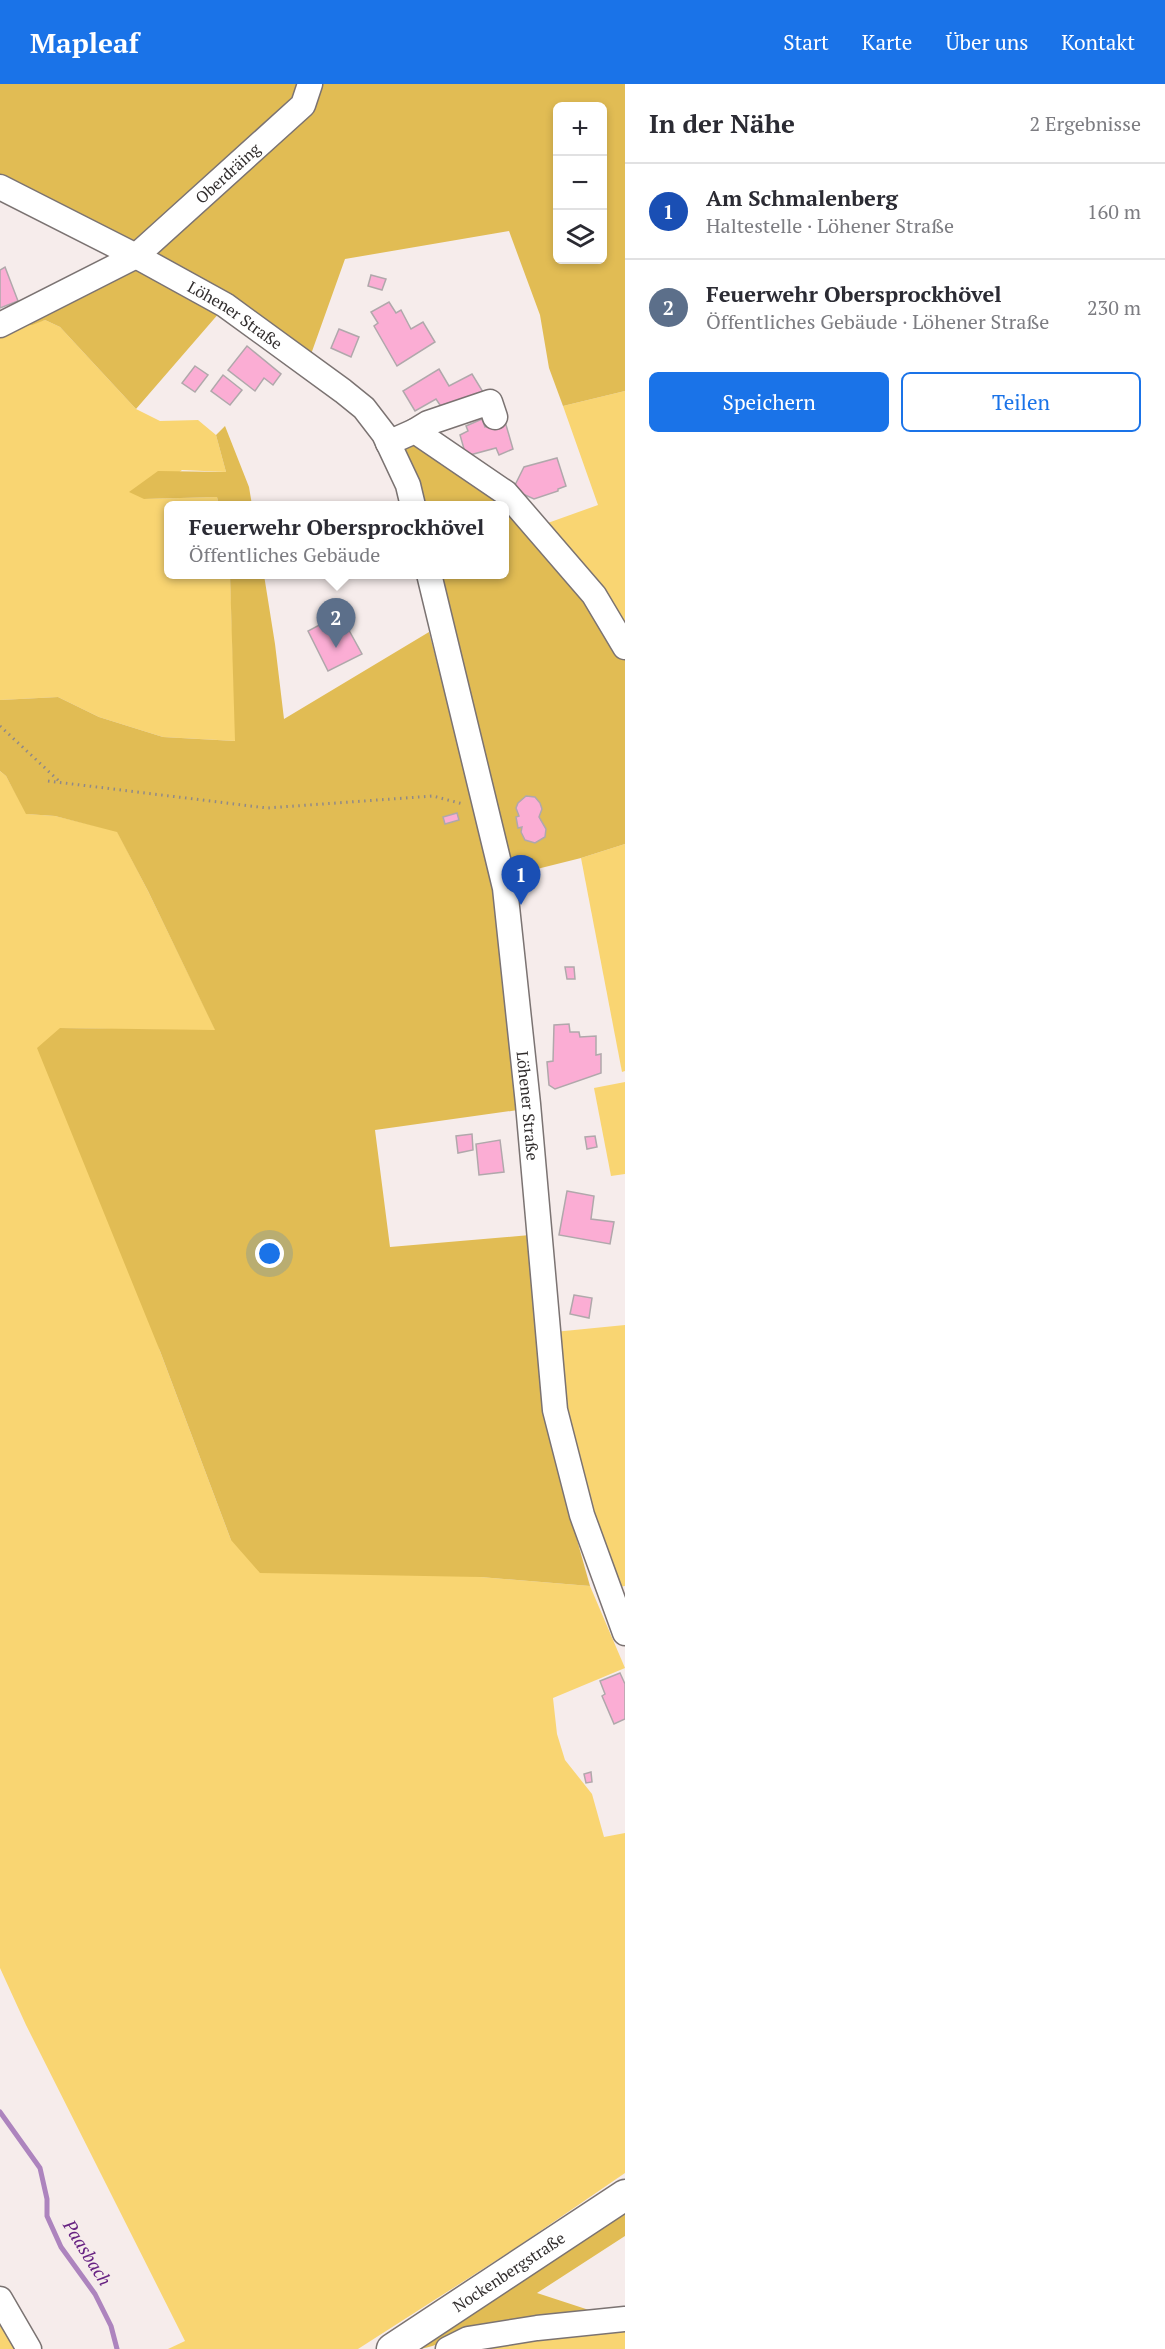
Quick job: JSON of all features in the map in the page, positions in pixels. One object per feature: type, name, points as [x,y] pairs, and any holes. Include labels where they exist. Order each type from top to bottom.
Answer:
[{"type":"main road","name":"Nockenbergstraße","points":[[392,2349],[625,2195]]},
{"type":"street","name":"Oberdräing","points":[[0,325],[136,256],[303,105],[310,84]]},
{"type":"street","name":"Löhener Straße","points":[[0,187],[136,256],[225,305],[343,391],[364,408],[384,434],[408,485],[412,501]]},
{"type":"street","points":[[388,443],[428,423],[490,402],[495,417]]},
{"type":"street","points":[[415,430],[506,493],[594,595],[625,647]]},
{"type":"street","name":"Löhener Straße","points":[[430,579],[505,888],[529,1115],[555,1410],[582,1515],[625,1633]]},
{"type":"street","points":[[0,2300],[29,2349]]},
{"type":"street","name":"Nockenbergstraße","points":[[448,2349],[468,2339],[537,2328],[625,2319]]},
{"type":"path","points":[[0,726],[60,783]]},
{"type":"path","points":[[48,781],[267,808],[433,795],[486,811]]},
{"type":"shaded area","points":[[0,84],[625,84],[625,391],[563,406],[549,368],[540,315],[509,231],[345,259],[310,357],[220,289],[134,241],[9,182],[0,174]]},
{"type":"shaded area","points":[[135,262],[220,312],[136,409],[60,327],[45,320],[32,325],[13,326]]},
{"type":"shaded area","points":[[45,320],[60,327],[136,409],[160,421],[198,420],[216,435],[226,472],[182,470],[144,499],[217,497],[218,501],[164,501],[164,579],[230,579],[236,741],[163,737],[99,717],[58,697],[0,700],[0,331]]},
{"type":"shaded area","points":[[625,391],[625,627],[545,524],[598,505],[563,406]]},
{"type":"shaded area","points":[[225,426],[249,487],[251,501],[218,501],[217,497],[144,499],[129,492],[158,471],[226,472],[216,435]]},
{"type":"shaded area","points":[[416,442],[492,491],[502,501],[418,501],[397,445]]},
{"type":"shaded area","points":[[509,508],[543,542],[625,658],[625,844],[509,876],[438,579],[509,579]]},
{"type":"shaded area","points":[[230,579],[265,579],[284,719],[429,632],[494,881],[518,1110],[375,1130],[390,1247],[530,1235],[572,1522],[590,1586],[480,1577],[260,1573],[231,1540],[160,1351],[37,1048],[60,1028],[215,1030],[117,832],[55,816],[26,814],[6,776],[0,771],[0,700],[58,697],[99,717],[163,737],[235,741]]},
{"type":"shaded area","points":[[0,771],[6,776],[27,814],[55,816],[117,831],[216,1031],[60,1028],[160,1351],[231,1540],[480,1577],[590,1586],[625,1668],[553,1698],[557,1734],[565,1760],[592,1794],[604,1837],[625,1833],[625,2173],[514,2249],[358,2349],[168,2349],[185,2341],[26,2025],[0,1968]]},
{"type":"shaded area","points":[[625,844],[625,1071],[622,1072],[581,858]]},
{"type":"shaded area","points":[[625,1082],[625,1174],[611,1176],[594,1088]]},
{"type":"shaded area","points":[[625,1325],[625,1586],[617,1587],[590,1510],[563,1408],[554,1332]]},
{"type":"shaded area","points":[[625,2211],[625,2236],[537,2293],[589,2310],[484,2325],[461,2332],[430,2347],[413,2349]]},
{"type":"shaded area","points":[[0,2316],[21,2349],[0,2349]]},
{"type":"shaded area","points":[[625,2324],[625,2349],[460,2349]]},
{"type":"building","points":[[5,267],[18,301],[0,308],[0,270]]},
{"type":"building","points":[[371,275],[386,279],[382,290],[368,286]]},
{"type":"building","points":[[389,302],[396,313],[401,310],[411,329],[423,322],[435,342],[397,366],[374,326],[378,323],[371,312]]},
{"type":"building","points":[[339,329],[359,337],[351,357],[331,348]]},
{"type":"building","points":[[247,346],[281,374],[273,385],[264,378],[255,391],[228,370]]},
{"type":"building","points":[[195,366],[208,375],[195,392],[182,383]]},
{"type":"building","points":[[439,369],[449,386],[472,374],[483,392],[446,414],[436,399],[415,411],[403,391]]},
{"type":"building","points":[[223,375],[242,390],[230,405],[211,391]]},
{"type":"building","points":[[504,418],[513,449],[499,455],[496,448],[466,456],[460,435],[468,431],[466,426],[482,419],[485,427]]},
{"type":"building","points":[[557,458],[566,486],[534,499],[516,491],[515,485],[524,467]]},
{"type":"building","points":[[340,614],[362,654],[328,671],[308,631]]},
{"type":"building","points":[[526,796],[535,797],[540,803],[542,809],[539,817],[546,829],[545,837],[535,843],[525,840],[521,832],[522,827],[518,828],[516,817],[519,816],[516,808]]},
{"type":"building","points":[[457,813],[459,820],[445,824],[443,817]]},
{"type":"building","points":[[565,967],[574,967],[575,979],[567,979]]},
{"type":"building","points":[[569,1024],[570,1032],[579,1032],[580,1037],[596,1036],[596,1055],[601,1054],[601,1073],[555,1089],[549,1085],[547,1062],[553,1061],[554,1025]]},
{"type":"building","points":[[472,1134],[473,1150],[458,1153],[456,1136]]},
{"type":"building","points":[[595,1136],[597,1147],[587,1149],[585,1137]]},
{"type":"building","points":[[500,1140],[504,1172],[479,1175],[476,1144]]},
{"type":"building","points":[[567,1191],[594,1196],[591,1219],[614,1222],[610,1244],[559,1235]]},
{"type":"building","points":[[574,1295],[592,1298],[589,1318],[570,1314]]},
{"type":"building","points":[[620,1673],[625,1684],[625,1719],[614,1724],[602,1696],[605,1694],[600,1681]]},
{"type":"building","points":[[591,1772],[592,1782],[586,1783],[584,1774]]},
{"type":"waterway","name":"Paasbach","points":[[0,2112],[40,2168],[47,2199],[47,2216],[61,2247],[95,2294],[111,2326],[117,2349]]},
{"type":"place","name":"Feuerwehr Obersprockhövel","points":[[336,648]]},
{"type":"place","name":"Am Schmalenberg","points":[[521,905]]}]
